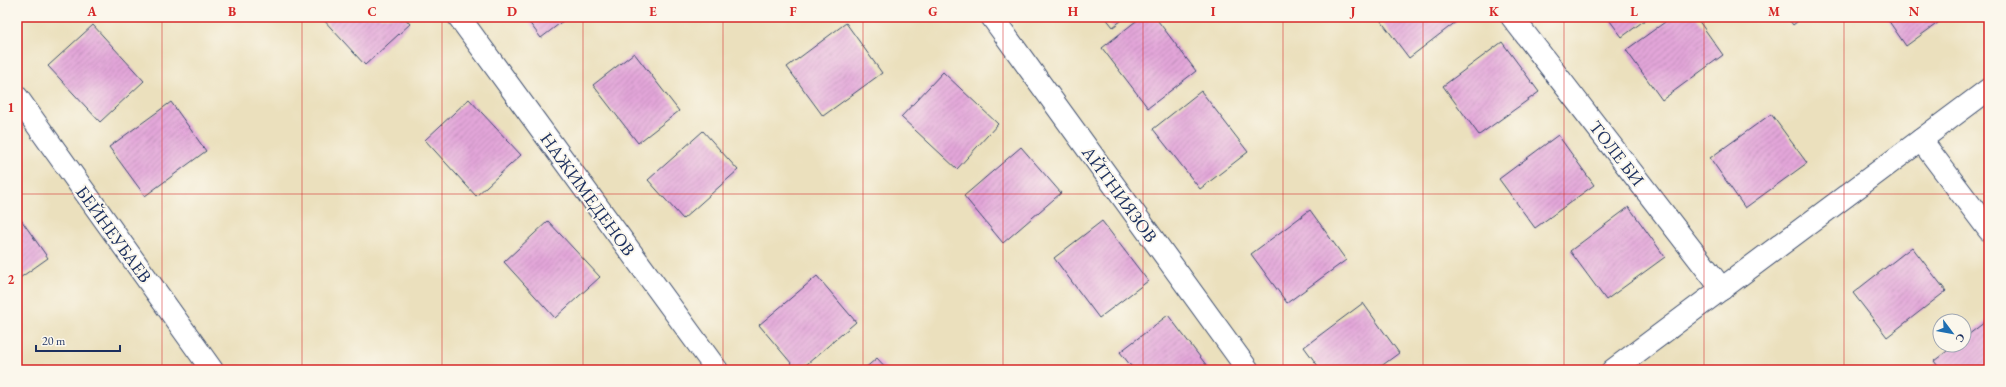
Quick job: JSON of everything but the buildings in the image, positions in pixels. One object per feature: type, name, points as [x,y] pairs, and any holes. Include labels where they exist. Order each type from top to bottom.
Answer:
[{"type":"street","name":"НАЖИМЕДЕНОВ","points":[[459,17],[717,370]]},
{"type":"street","name":"АЙТНИЯЗОВ","points":[[992,17],[1248,370]]},
{"type":"street","name":"ТОЛЕ БИ","points":[[1512,17],[1722,289]]},
{"type":"street","points":[[1613,370],[1989,89]]},
{"type":"street","name":"БЕЙНЕУБАЕВ","points":[[17,97],[212,370]]},
{"type":"street","points":[[1921,140],[1989,230]]}]
